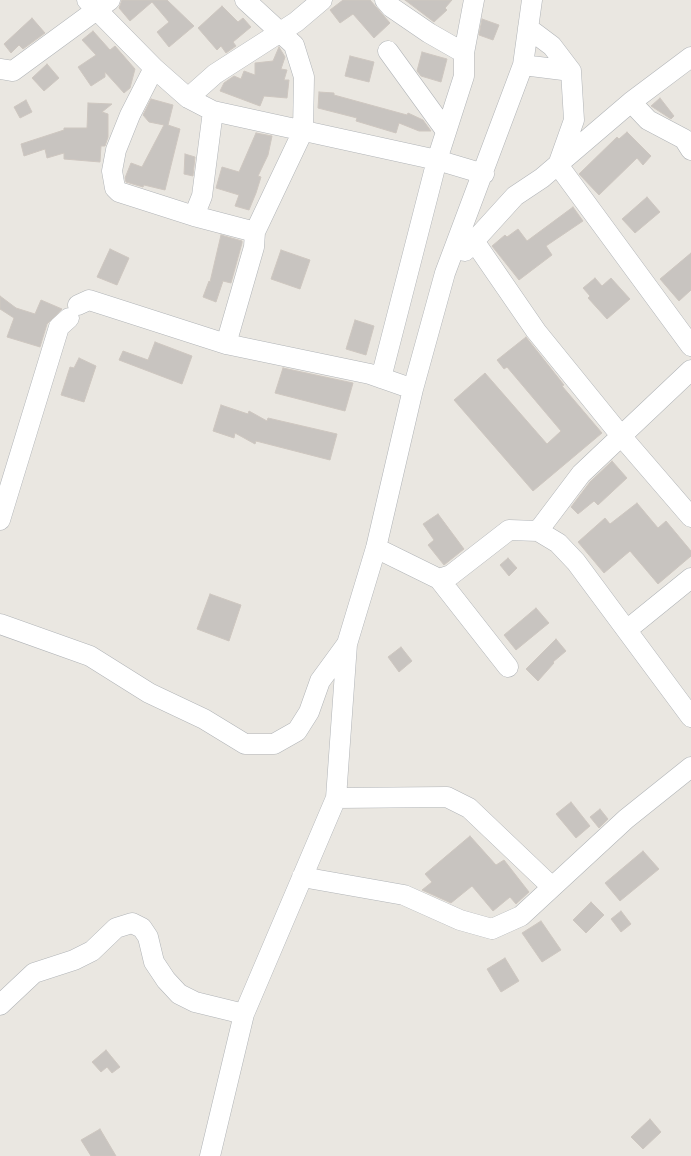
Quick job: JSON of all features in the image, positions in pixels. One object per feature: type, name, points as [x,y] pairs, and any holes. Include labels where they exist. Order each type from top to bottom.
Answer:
[{"type":"street","points":[[226,344],[254,247],[255,232],[303,131],[304,77],[294,44],[246,0]]},
{"type":"street","points":[[188,98],[215,74],[296,22],[322,0]]},
{"type":"street","points":[[384,0],[391,7],[429,33],[464,54]]},
{"type":"street","points":[[380,378],[436,160],[464,76],[464,54],[474,0]]},
{"type":"street","points":[[210,1156],[244,1014],[336,798],[347,644],[376,548],[413,389],[446,273],[524,65],[532,0]]},
{"type":"street","points":[[0,70],[13,71],[97,4],[154,68],[188,98],[213,111],[436,160],[484,174]]},
{"type":"street","points":[[528,28],[552,46],[571,72],[574,120],[558,165]]},
{"type":"street","points":[[388,51],[446,131]]},
{"type":"street","points":[[446,273],[515,196],[558,165],[631,102],[691,57]]},
{"type":"street","points":[[524,65],[571,72]]},
{"type":"street","points":[[154,68],[130,115],[116,150],[112,182],[119,192],[194,216],[255,232]]},
{"type":"street","points":[[631,102],[648,120],[684,139],[691,150]]},
{"type":"street","points":[[194,216],[202,196],[213,111]]},
{"type":"street","points":[[558,165],[691,346]]},
{"type":"street","points":[[474,241],[536,331],[622,437],[691,517]]},
{"type":"street","points":[[0,520],[59,326],[73,311],[89,300],[226,344],[342,368],[413,389]]},
{"type":"street","points":[[538,530],[581,474],[691,370]]},
{"type":"street","points":[[439,579],[451,575],[509,530],[538,530],[558,543],[576,562],[612,613],[628,629],[691,717]]},
{"type":"street","points":[[376,548],[439,579],[508,667]]},
{"type":"street","points":[[628,629],[691,578]]},
{"type":"street","points":[[0,624],[90,656],[149,693],[204,718],[245,744],[274,744],[297,731],[308,712],[320,681],[347,644]]},
{"type":"street","points":[[302,877],[404,895],[460,920],[492,929],[521,916],[626,819],[691,767]]},
{"type":"street","points":[[336,798],[447,797],[469,808],[552,887]]},
{"type":"street","points":[[0,1005],[34,973],[74,960],[92,951],[116,928],[132,923],[142,928],[148,937],[154,962],[166,980],[179,994],[195,1002],[244,1014]]},
{"type":"building","points":[[122,0],[167,0],[194,26],[169,47],[157,32],[169,22],[152,2],[130,21],[119,8]]},
{"type":"building","points":[[343,0],[370,0],[390,23],[374,38],[353,14],[340,23],[330,10]]},
{"type":"building","points":[[405,0],[452,0],[445,8],[447,10],[434,22]]},
{"type":"building","points":[[222,6],[238,22],[243,18],[251,27],[233,42],[236,46],[226,53],[221,46],[217,50],[198,28]]},
{"type":"building","points":[[32,18],[45,33],[23,49],[19,45],[11,53],[4,44]]},
{"type":"building","points":[[482,19],[499,25],[493,40],[479,35]]},
{"type":"building","points":[[93,31],[110,50],[115,46],[135,69],[130,88],[124,93],[105,72],[105,77],[91,86],[78,67],[96,55],[82,40]]},
{"type":"building","points":[[279,47],[285,57],[281,69],[287,70],[284,80],[289,80],[287,98],[264,96],[260,106],[220,91],[224,83],[234,76],[241,79],[244,71],[255,75],[255,63],[273,61]]},
{"type":"building","points":[[422,52],[447,59],[441,82],[421,76],[417,71]]},
{"type":"building","points":[[350,56],[374,62],[369,82],[345,76]]},
{"type":"building","points":[[47,64],[59,78],[44,91],[32,78]]},
{"type":"building","points":[[319,92],[334,93],[334,95],[407,115],[408,113],[423,120],[431,131],[419,131],[399,123],[396,133],[356,121],[357,118],[318,108]]},
{"type":"building","points":[[660,98],[674,116],[671,119],[651,106]]},
{"type":"building","points":[[151,99],[173,105],[168,125],[180,129],[165,190],[126,182],[125,178],[131,163],[142,167],[164,125],[149,122],[143,115]]},
{"type":"building","points":[[26,100],[32,112],[20,118],[14,107]]},
{"type":"building","points":[[88,103],[112,104],[102,112],[108,114],[108,137],[105,146],[101,146],[100,162],[64,159],[64,153],[47,158],[45,149],[24,156],[21,144],[64,130],[64,128],[87,128]]},
{"type":"building","points":[[627,132],[651,156],[643,165],[637,158],[599,195],[579,174],[617,137],[619,139]]},
{"type":"building","points":[[256,133],[272,136],[268,155],[258,176],[261,177],[249,210],[235,206],[239,195],[216,188],[222,167],[239,172]]},
{"type":"building","points":[[185,154],[195,157],[193,176],[184,174]]},
{"type":"building","points":[[647,197],[660,212],[635,233],[622,219]]},
{"type":"building","points":[[573,207],[583,221],[546,246],[552,255],[519,280],[492,246],[505,235],[507,237],[518,229],[527,241]]},
{"type":"building","points":[[221,235],[242,241],[242,243],[231,283],[223,281],[216,302],[203,297],[210,282]]},
{"type":"building","points":[[110,249],[129,258],[117,285],[97,277]]},
{"type":"building","points":[[281,250],[310,260],[300,289],[271,279]]},
{"type":"building","points":[[691,253],[691,290],[679,301],[660,279]]},
{"type":"building","points":[[595,278],[602,286],[611,278],[630,299],[607,319],[588,298],[590,296],[583,288]]},
{"type":"building","points":[[0,296],[16,308],[35,314],[41,300],[62,309],[47,324],[40,347],[7,337],[14,318],[0,309]]},
{"type":"building","points":[[355,320],[374,326],[366,355],[346,349]]},
{"type":"building","points":[[526,337],[564,385],[562,386],[602,433],[533,491],[454,400],[485,373],[547,444],[561,431],[507,367],[504,369],[497,360]]},
{"type":"building","points":[[155,342],[192,356],[182,384],[119,360],[123,351],[148,360]]},
{"type":"building","points":[[79,358],[96,366],[84,402],[61,395],[70,367],[74,368]]},
{"type":"building","points":[[283,368],[353,383],[345,411],[275,393]]},
{"type":"building","points":[[221,405],[248,414],[249,411],[267,421],[268,418],[337,434],[330,460],[256,441],[255,444],[235,433],[234,438],[213,431]]},
{"type":"building","points":[[612,461],[627,478],[598,505],[594,501],[578,514],[571,507],[590,482]]},
{"type":"building","points":[[637,503],[658,528],[666,521],[691,551],[691,556],[658,584],[630,551],[604,573],[578,542],[605,518],[610,524]]},
{"type":"building","points":[[438,514],[464,549],[444,565],[428,545],[434,540],[423,524]]},
{"type":"building","points":[[508,558],[517,568],[509,576],[500,565]]},
{"type":"building","points":[[210,594],[241,605],[229,641],[197,629]]},
{"type":"building","points":[[536,608],[549,623],[516,650],[504,635]]},
{"type":"building","points":[[556,639],[566,651],[553,662],[538,681],[526,669]]},
{"type":"building","points":[[401,647],[412,661],[399,672],[388,657]]},
{"type":"building","points":[[571,802],[590,826],[576,838],[556,814]]},
{"type":"building","points":[[600,809],[608,819],[599,828],[590,817]]},
{"type":"building","points":[[470,836],[496,865],[504,860],[529,892],[516,904],[510,897],[493,911],[472,886],[451,903],[422,890],[432,882],[425,874]]},
{"type":"building","points":[[643,851],[659,869],[620,901],[605,883]]},
{"type":"building","points":[[591,902],[604,915],[586,933],[573,920]]},
{"type":"building","points":[[621,911],[631,924],[621,932],[611,919]]},
{"type":"building","points":[[541,921],[561,950],[542,962],[522,933]]},
{"type":"building","points":[[505,958],[519,981],[501,992],[487,969]]},
{"type":"building","points":[[106,1050],[120,1067],[112,1073],[107,1067],[101,1072],[92,1062]]},
{"type":"building","points":[[650,1119],[661,1132],[643,1149],[631,1137]]},
{"type":"building","points":[[100,1129],[116,1156],[91,1156],[81,1140]]}]
